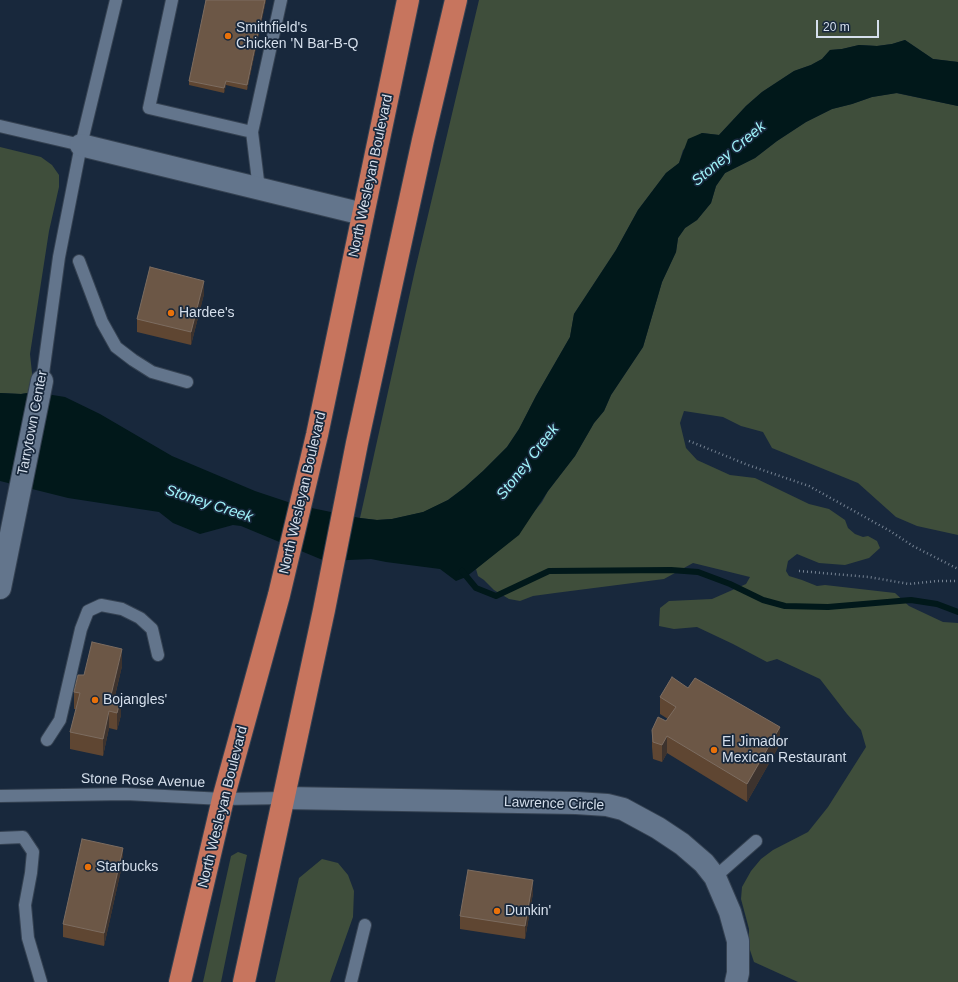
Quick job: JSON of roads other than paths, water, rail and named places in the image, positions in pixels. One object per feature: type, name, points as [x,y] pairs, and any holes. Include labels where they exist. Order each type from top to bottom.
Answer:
[{"type":"highway","name":"North Wesleyan Boulevard","points":[[180,982],[223,799],[279,595],[317,435],[408,0]]},
{"type":"highway","points":[[244,982],[324,610],[357,443],[423,140],[456,0]]},
{"type":"street","points":[[81,146],[363,214]]},
{"type":"street","name":"Tarrytown Center","points":[[0,588],[42,381]]},
{"type":"street","name":"Lawrence Circle","points":[[284,798],[607,805],[623,809],[682,844],[704,863],[715,877],[730,912],[738,941],[738,974],[736,982]]},
{"type":"lane","name":"Tarrytown Center","points":[[42,381],[59,256],[81,146],[116,0]]},
{"type":"lane","points":[[172,0],[149,108],[252,132]]},
{"type":"lane","points":[[259,188],[252,132],[281,0]]},
{"type":"lane","points":[[0,126],[81,146]]},
{"type":"lane","points":[[79,261],[102,322],[116,347],[152,372],[187,382]]},
{"type":"lane","points":[[47,740],[60,720],[81,629],[88,611],[101,605],[122,609],[140,618],[152,629],[158,656]]},
{"type":"lane","name":"Stone Rose Avenue","points":[[0,796],[126,794],[223,799],[284,798]]},
{"type":"lane","points":[[0,838],[23,837],[34,852],[25,906],[28,938],[41,982]]},
{"type":"lane","points":[[715,877],[756,841]]},
{"type":"lane","points":[[351,982],[365,924]]},
{"type":"water","name":"Stoney Creek","points":[[905,40],[933,59],[958,62],[958,106],[897,93],[872,97],[832,109],[806,122],[777,141],[755,158],[725,173],[716,186],[711,203],[697,220],[685,228],[678,238],[676,252],[662,282],[643,347],[611,395],[604,411],[594,423],[575,456],[548,491],[519,535],[466,577],[456,581],[440,569],[371,559],[325,561],[241,526],[233,525],[200,534],[173,523],[159,512],[68,498],[0,481],[0,393],[21,394],[34,392],[65,397],[100,414],[172,456],[255,491],[297,505],[377,520],[392,519],[423,512],[448,500],[483,471],[507,447],[519,429],[570,337],[574,314],[616,250],[638,210],[666,173],[679,163],[688,139],[702,133],[719,135],[746,106],[762,92],[794,71],[822,59],[830,50],[859,45],[877,46],[892,44]]},
{"type":"waterway","points":[[462,571],[476,588],[496,596],[549,571],[671,570],[698,572],[730,584],[763,600],[785,606],[828,607],[911,600],[937,604],[958,612]]},
{"type":"place","name":"Smithfield's Chicken 'N Bar-B-Q","points":[[228,36]]},
{"type":"place","name":"Hardee's","points":[[171,313]]},
{"type":"place","name":"Bojangles'","points":[[95,700]]},
{"type":"place","name":"El Jimador Mexican Restaurant","points":[[714,750]]},
{"type":"place","name":"Starbucks","points":[[88,867]]},
{"type":"place","name":"Dunkin'","points":[[497,911]]}]
